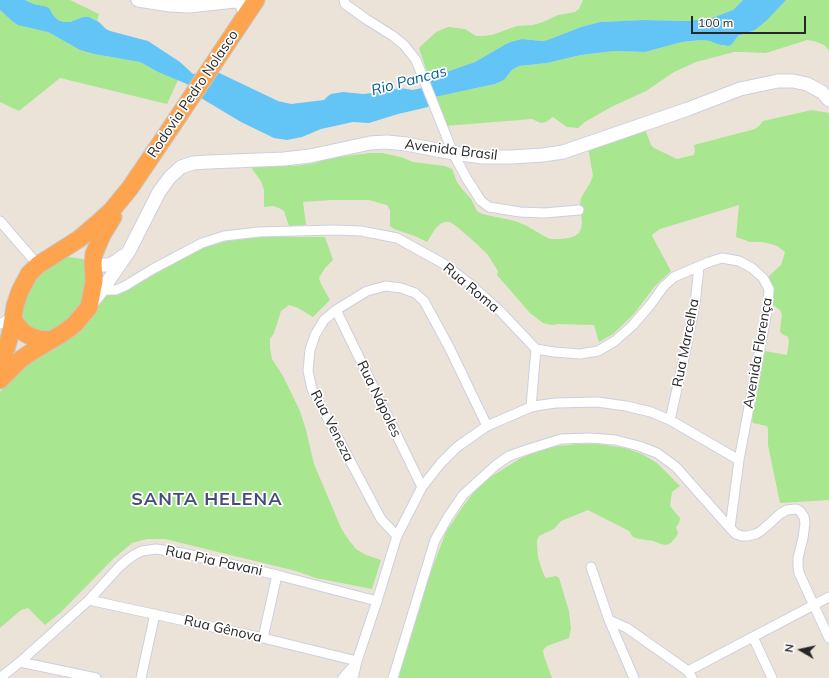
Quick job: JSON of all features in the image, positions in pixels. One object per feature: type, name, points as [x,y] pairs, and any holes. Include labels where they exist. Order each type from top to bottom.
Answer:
[{"type":"highway","name":"Rodovia Pedro Nolasco","points":[[0,366],[7,346],[7,321],[29,274],[38,265],[79,239],[112,210],[130,188],[256,0]]},
{"type":"highway","name":"Rodovia Pedro Nolasco","points":[[0,380],[21,359],[75,324],[89,306],[94,281],[94,254],[102,235],[130,188]]},
{"type":"highway","points":[[57,252],[69,251],[83,256],[93,263]]},
{"type":"highway","points":[[7,321],[17,325],[23,332],[30,336],[38,339],[52,340]]},
{"type":"main road","points":[[138,0],[170,5],[189,6],[220,1],[235,1],[242,5],[246,15]]},
{"type":"main road","name":"Avenida Brasil","points":[[89,306],[129,251],[159,192],[170,177],[181,168],[193,163],[284,159],[310,156],[370,143],[406,144],[483,157],[543,155],[563,152],[688,109],[740,89],[778,81],[793,81],[808,84],[822,92],[829,100]]},
{"type":"main road","name":"Avenida Brasil","points":[[93,263],[109,265],[129,251]]},
{"type":"street","points":[[337,0],[345,2],[366,20],[393,36],[404,45],[416,60],[453,153],[481,201],[489,207],[520,212],[544,213],[579,210]]},
{"type":"street","points":[[0,222],[38,265]]},
{"type":"street","name":"Rua Roma","points":[[102,290],[116,290],[202,242],[224,236],[260,232],[334,230],[361,231],[397,238],[444,264],[470,284],[501,312],[536,349]]},
{"type":"street","name":"Avenida Florença","points":[[536,349],[580,354],[598,350],[615,341],[633,325],[663,287],[674,277],[709,262],[722,258],[739,261],[752,268],[763,278],[769,289],[768,306],[739,460],[730,528]]},
{"type":"street","name":"Rua Marcelha","points":[[670,420],[695,304],[699,266]]},
{"type":"street","name":"Rua Veneza","points":[[397,536],[380,519],[312,388],[308,371],[310,350],[315,335],[324,320],[336,310],[367,291],[386,286],[401,288],[415,293],[424,301],[449,347],[487,426]]},
{"type":"street","name":"Rua Nápoles","points":[[336,310],[422,487]]},
{"type":"street","points":[[531,407],[536,349]]},
{"type":"street","points":[[353,678],[397,536],[422,487],[441,463],[457,447],[487,426],[531,407],[556,403],[597,402],[626,406],[651,412],[670,420],[739,460]]},
{"type":"street","points":[[393,678],[435,540],[463,495],[496,465],[509,456],[561,439],[590,438],[615,440],[639,446],[657,453],[676,467],[730,528],[736,534],[742,536],[756,534],[787,510],[796,509],[800,511],[804,517],[805,523],[798,558],[798,566],[802,581],[829,638]]},
{"type":"street","name":"Rua Pia Pavani","points":[[0,678],[89,600],[119,567],[134,555],[142,551],[156,549],[182,553],[277,575],[377,602]]},
{"type":"street","points":[[591,568],[609,620],[634,678]]},
{"type":"street","points":[[263,638],[277,575]]},
{"type":"street","points":[[609,620],[627,628],[690,675],[752,637],[829,597]]},
{"type":"street","name":"Rua Gênova","points":[[89,600],[263,638],[358,661]]},
{"type":"street","points":[[141,678],[155,614]]},
{"type":"street","points":[[752,637],[772,678]]},
{"type":"street","points":[[343,678],[358,661]]},
{"type":"street","points":[[20,662],[96,678]]},
{"type":"green space","points":[[25,0],[70,0],[99,14],[97,21],[89,17],[83,17],[70,22],[63,22],[58,20],[52,12],[44,6]]},
{"type":"green space","points":[[583,0],[743,0],[733,10],[712,18],[688,21],[643,20],[600,22],[581,27],[549,40],[542,41],[522,39],[506,44],[475,62],[429,78],[419,48],[436,32],[448,27],[465,29],[476,36],[492,35],[517,26],[533,25],[558,15],[575,12],[579,9]]},
{"type":"green space","points":[[786,0],[829,0],[829,50],[824,45],[807,40],[766,53],[734,52],[696,62],[674,72],[646,91],[611,107],[585,122],[578,128],[567,127],[553,117],[546,122],[541,123],[532,119],[445,126],[435,97],[495,84],[504,80],[512,70],[519,66],[547,63],[581,55],[614,51],[645,52],[682,42],[701,40],[710,41],[725,46],[733,43],[738,36],[755,30]]},
{"type":"green space","points":[[0,10],[12,21],[48,32],[80,50],[140,62],[158,72],[178,80],[167,104],[60,78],[19,111],[0,102]]},
{"type":"green space","points":[[812,110],[829,113],[829,500],[780,503],[768,445],[767,426],[753,423],[752,420],[765,351],[787,355],[789,341],[788,337],[780,331],[782,314],[780,310],[772,304],[769,276],[781,265],[785,252],[777,246],[771,244],[750,242],[736,237],[739,205],[660,229],[653,234],[652,236],[671,271],[655,286],[634,314],[613,334],[599,342],[594,325],[551,325],[543,323],[530,313],[497,275],[498,271],[488,255],[450,222],[440,224],[427,242],[390,226],[390,210],[387,205],[369,200],[331,200],[303,202],[306,225],[289,226],[284,211],[273,206],[264,207],[264,190],[261,181],[252,169],[253,166],[264,162],[295,166],[315,163],[329,158],[370,153],[382,153],[401,157],[413,162],[445,166],[452,169],[457,182],[471,199],[477,211],[482,214],[515,221],[550,239],[560,239],[575,236],[581,229],[581,198],[593,176],[588,147],[645,129],[651,145],[654,148],[677,159],[694,155],[694,145],[755,129],[763,121]]},
{"type":"green space","points":[[262,237],[325,237],[333,260],[325,268],[319,278],[330,300],[313,317],[298,308],[289,305],[281,311],[274,333],[270,339],[270,348],[272,359],[283,376],[300,411],[314,464],[341,528],[356,549],[366,555],[381,560],[372,589],[316,578],[296,571],[165,539],[147,539],[132,543],[113,559],[61,612],[45,625],[28,608],[21,610],[0,628],[0,392],[22,363],[99,294],[114,293],[134,286],[199,249],[227,241]]},
{"type":"green space","points":[[69,257],[83,259],[90,271],[80,310],[47,338],[30,334],[21,318],[23,298],[34,278],[47,263]]},
{"type":"green space","points":[[577,444],[599,444],[625,448],[642,454],[657,463],[680,486],[672,492],[670,506],[680,518],[676,527],[678,533],[676,537],[671,543],[666,545],[639,539],[633,537],[629,531],[588,510],[561,521],[554,529],[539,536],[537,540],[538,557],[542,570],[546,578],[556,576],[559,578],[569,611],[571,629],[569,638],[547,646],[543,650],[552,678],[398,678],[419,603],[446,532],[464,505],[481,483],[521,458],[548,447]]},
{"type":"water","points":[[0,0],[25,0],[44,6],[49,8],[58,20],[63,22],[70,22],[83,17],[89,17],[99,22],[110,31],[148,41],[180,62],[193,74],[213,70],[278,101],[291,104],[324,100],[331,94],[343,92],[363,94],[400,88],[413,90],[422,88],[429,78],[475,62],[511,42],[522,39],[542,41],[548,40],[581,27],[600,22],[643,20],[688,21],[712,18],[733,10],[743,0],[786,0],[755,30],[738,36],[729,46],[701,40],[682,42],[645,52],[614,51],[581,55],[547,63],[519,66],[512,70],[504,80],[495,84],[435,97],[428,107],[369,123],[353,122],[321,129],[302,137],[287,140],[274,138],[241,122],[196,95],[187,84],[158,72],[140,62],[80,50],[48,32],[18,25],[0,10]]},
{"type":"district","name":"SANTA HELENA","points":[[207,500]]},
{"type":"water label","name":"Rio Pancas","points":[[409,81]]}]
